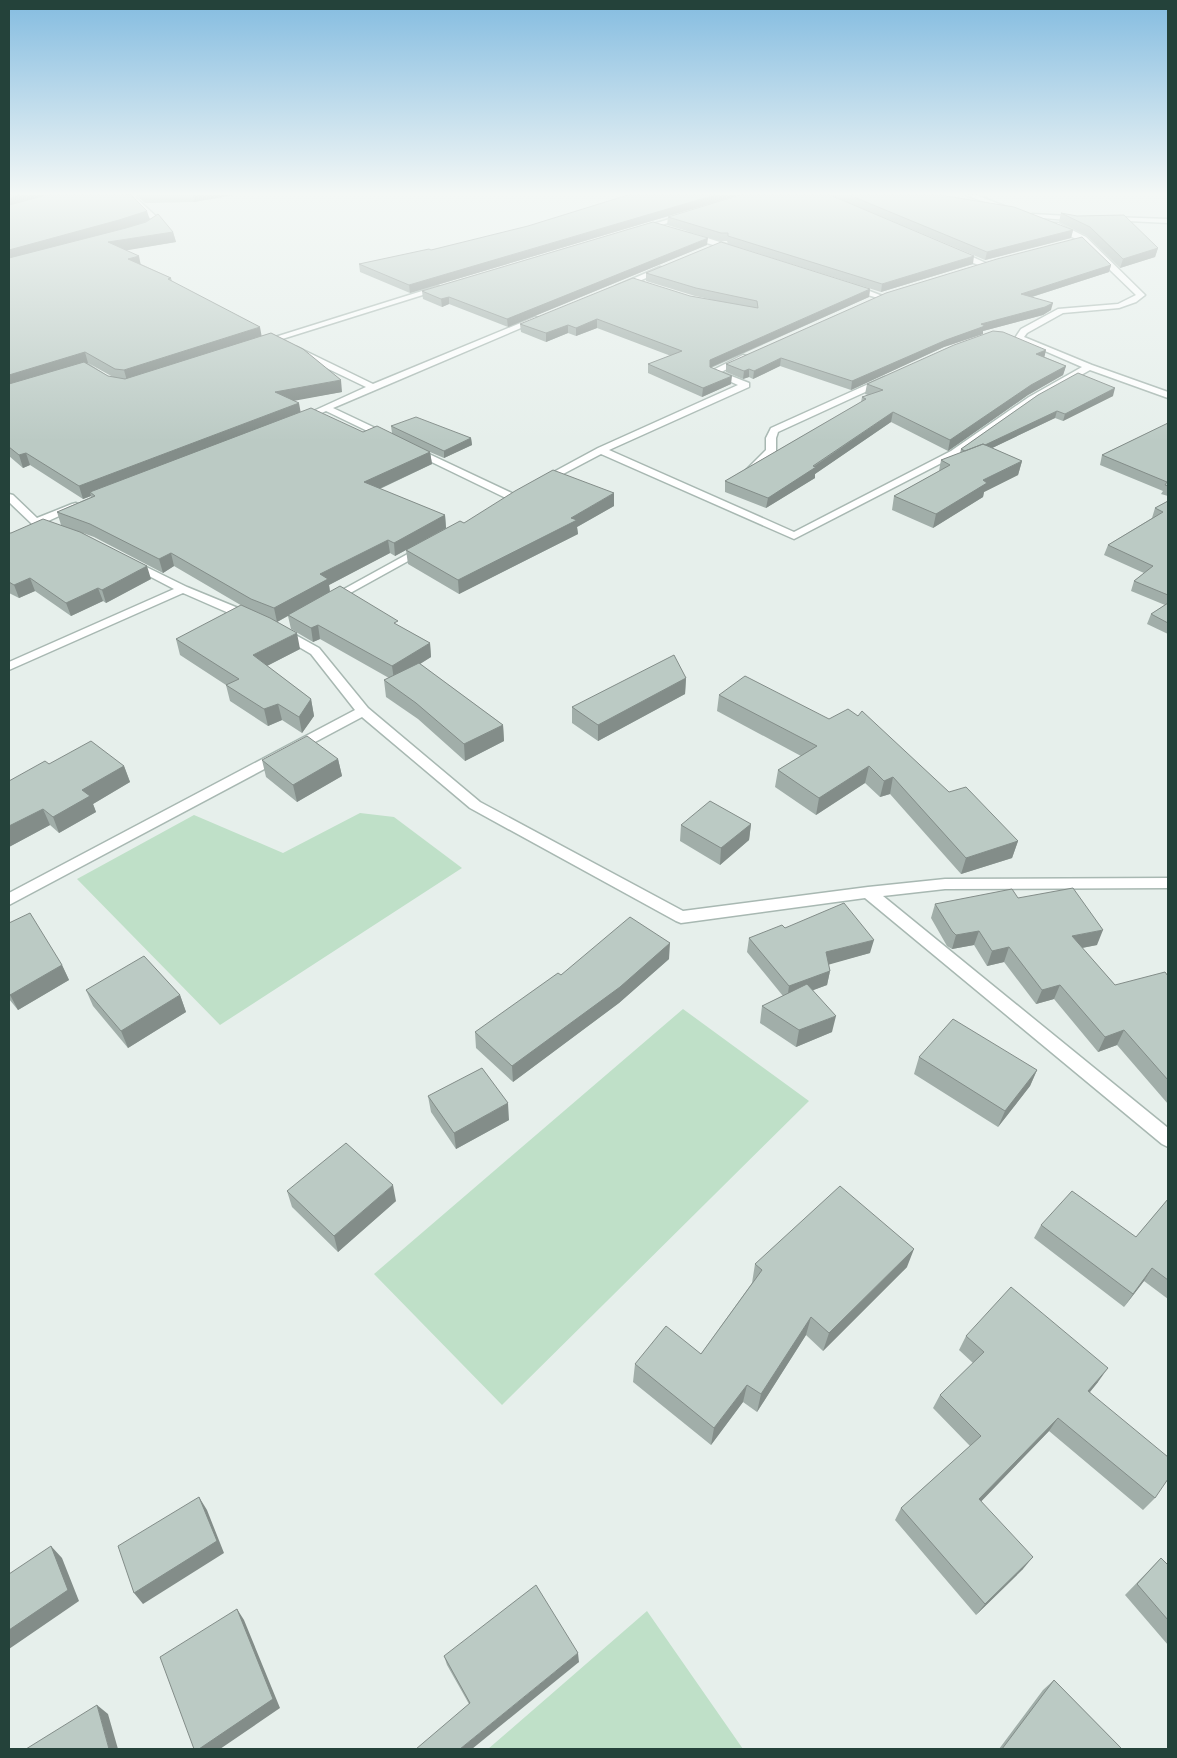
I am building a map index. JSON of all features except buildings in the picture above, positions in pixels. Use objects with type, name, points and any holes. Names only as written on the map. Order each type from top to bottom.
[{"type":"street","points":[[609,290],[643,277]]},
{"type":"street","points":[[1122,277],[1141,295],[1119,306],[1061,311],[1014,338],[1168,395]]},
{"type":"street","points":[[633,281],[642,284]]},
{"type":"street","points":[[839,282],[885,296],[863,305]]},
{"type":"street","points":[[254,345],[446,286]]},
{"type":"street","points":[[291,423],[328,409],[373,387],[546,315]]},
{"type":"street","points":[[273,339],[373,387]]},
{"type":"street","points":[[328,409],[518,495],[602,450],[746,385],[713,372],[757,352]]},
{"type":"street","points":[[602,450],[794,536],[954,453],[1032,399],[1089,367]]},
{"type":"street","points":[[750,472],[771,451],[771,438],[774,430],[896,375]]},
{"type":"street","points":[[9,497],[36,522],[71,535]]},
{"type":"street","points":[[36,522],[81,504]]},
{"type":"street","points":[[320,606],[430,544]]},
{"type":"street","points":[[123,558],[183,589],[273,625],[315,651],[363,711],[475,805],[682,918],[868,892],[945,884],[1168,883]]},
{"type":"street","points":[[9,666],[183,589]]},
{"type":"street","points":[[9,900],[363,711]]},
{"type":"street","points":[[868,892],[1168,1139]]},
{"type":"green space","points":[[360,813],[394,817],[462,868],[220,1025],[77,879],[194,815],[283,853]]},
{"type":"green space","points":[[683,1009],[809,1101],[502,1405],[374,1274]]},
{"type":"green space","points":[[647,1611],[743,1749],[488,1749]]}]
